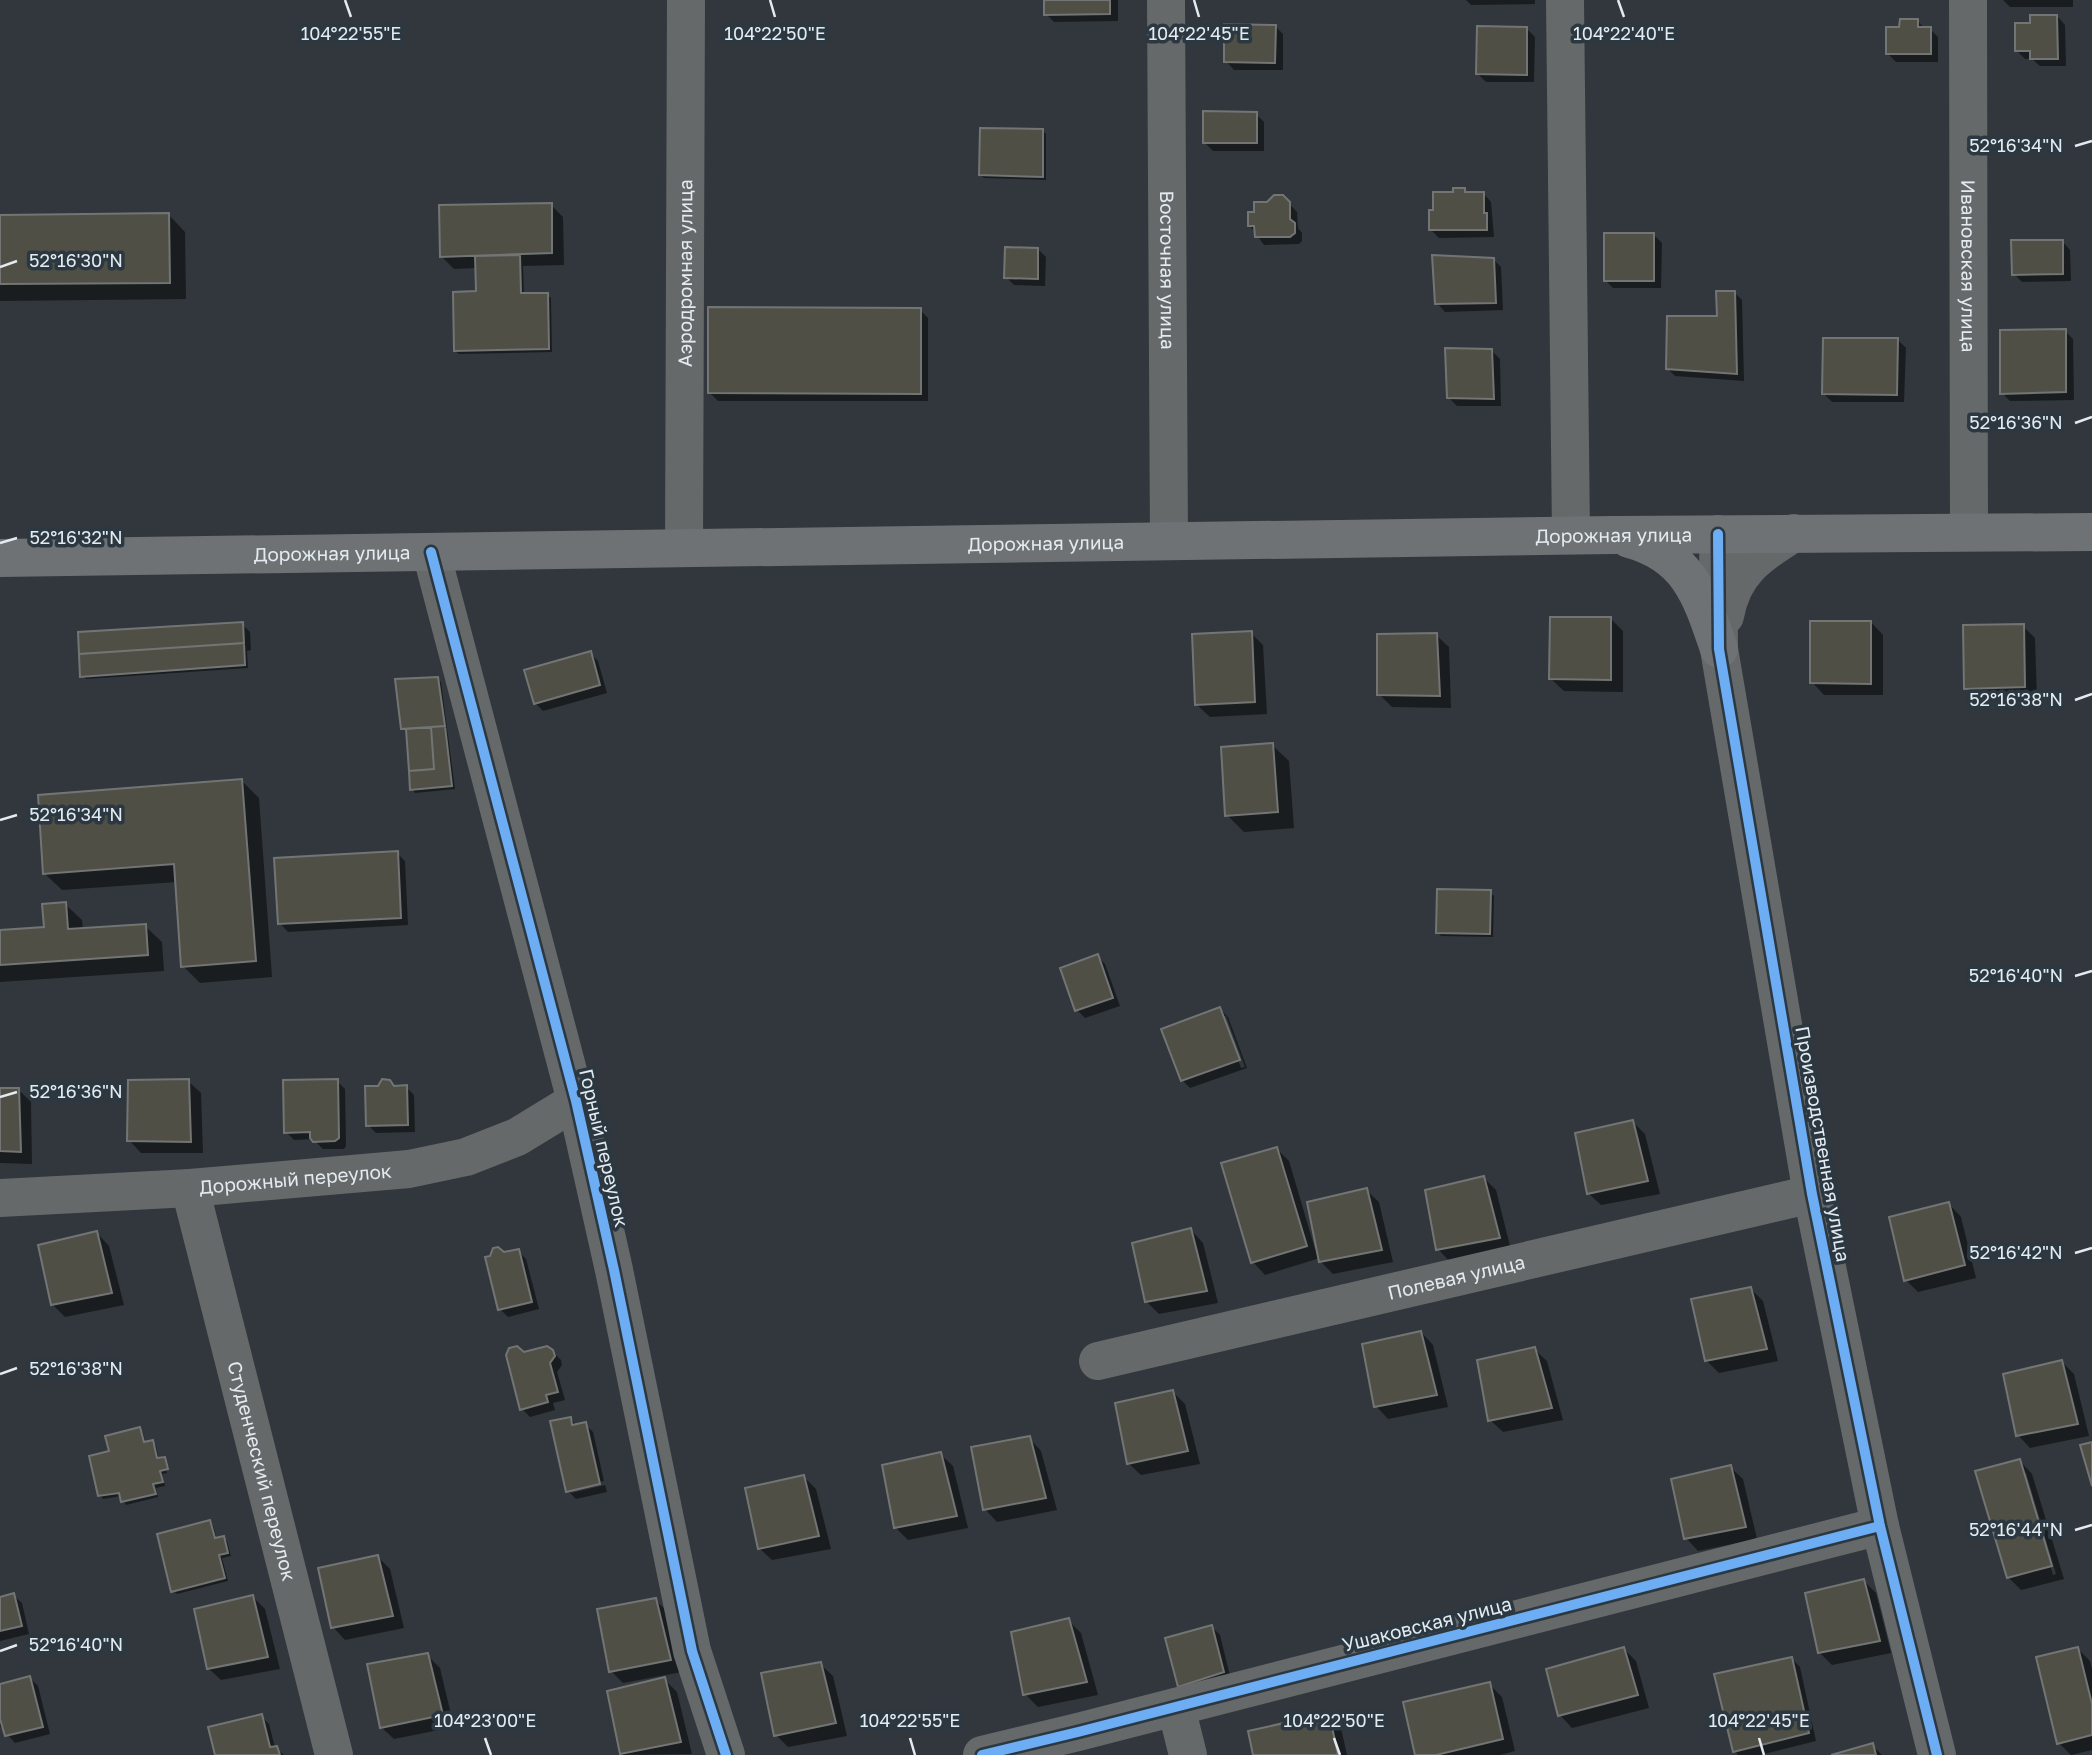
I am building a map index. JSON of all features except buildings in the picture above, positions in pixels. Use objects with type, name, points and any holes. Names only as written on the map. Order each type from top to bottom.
[{"type":"main road","name":"Дорожная улица","points":[[0,558],[1613,535],[2092,532]]},
{"type":"main road","points":[[1613,535],[1647,544],[1675,562],[1695,587],[1719,649]]},
{"type":"street","name":"Аэродромная улица","points":[[684,548],[686,0]]},
{"type":"street","name":"Восточная улица","points":[[1166,0],[1168,541]]},
{"type":"street","points":[[1565,0],[1571,536]]},
{"type":"street","name":"Ивановская улица","points":[[1968,0],[1969,532]]},
{"type":"street","points":[[1719,649],[1727,603],[1739,578],[1754,559],[1794,533]]},
{"type":"street","name":"Производственная улица","points":[[1718,534],[1719,649],[1812,1194],[1880,1526],[1937,1755]]},
{"type":"street","name":"Горный переулок","points":[[431,552],[576,1101],[614,1270],[692,1651],[726,1755]]},
{"type":"street","name":"Дорожный переулок","points":[[0,1198],[190,1188],[409,1169],[466,1157],[517,1137],[576,1101]]},
{"type":"street","name":"Студенческий переулок","points":[[190,1188],[334,1755]]},
{"type":"street","name":"Полевая улица","points":[[1098,1361],[1812,1194]]},
{"type":"street","name":"Ушаковская улица","points":[[982,1755],[1880,1526]]},
{"type":"street","points":[[1176,1707],[1188,1755]]},
{"type":"cycle path","points":[[1718,534],[1719,649],[1812,1194],[1880,1526],[1937,1755]]},
{"type":"cycle path","points":[[431,552],[576,1101],[614,1270],[692,1651],[726,1755]]},
{"type":"cycle path","points":[[982,1755],[1880,1526]]}]
